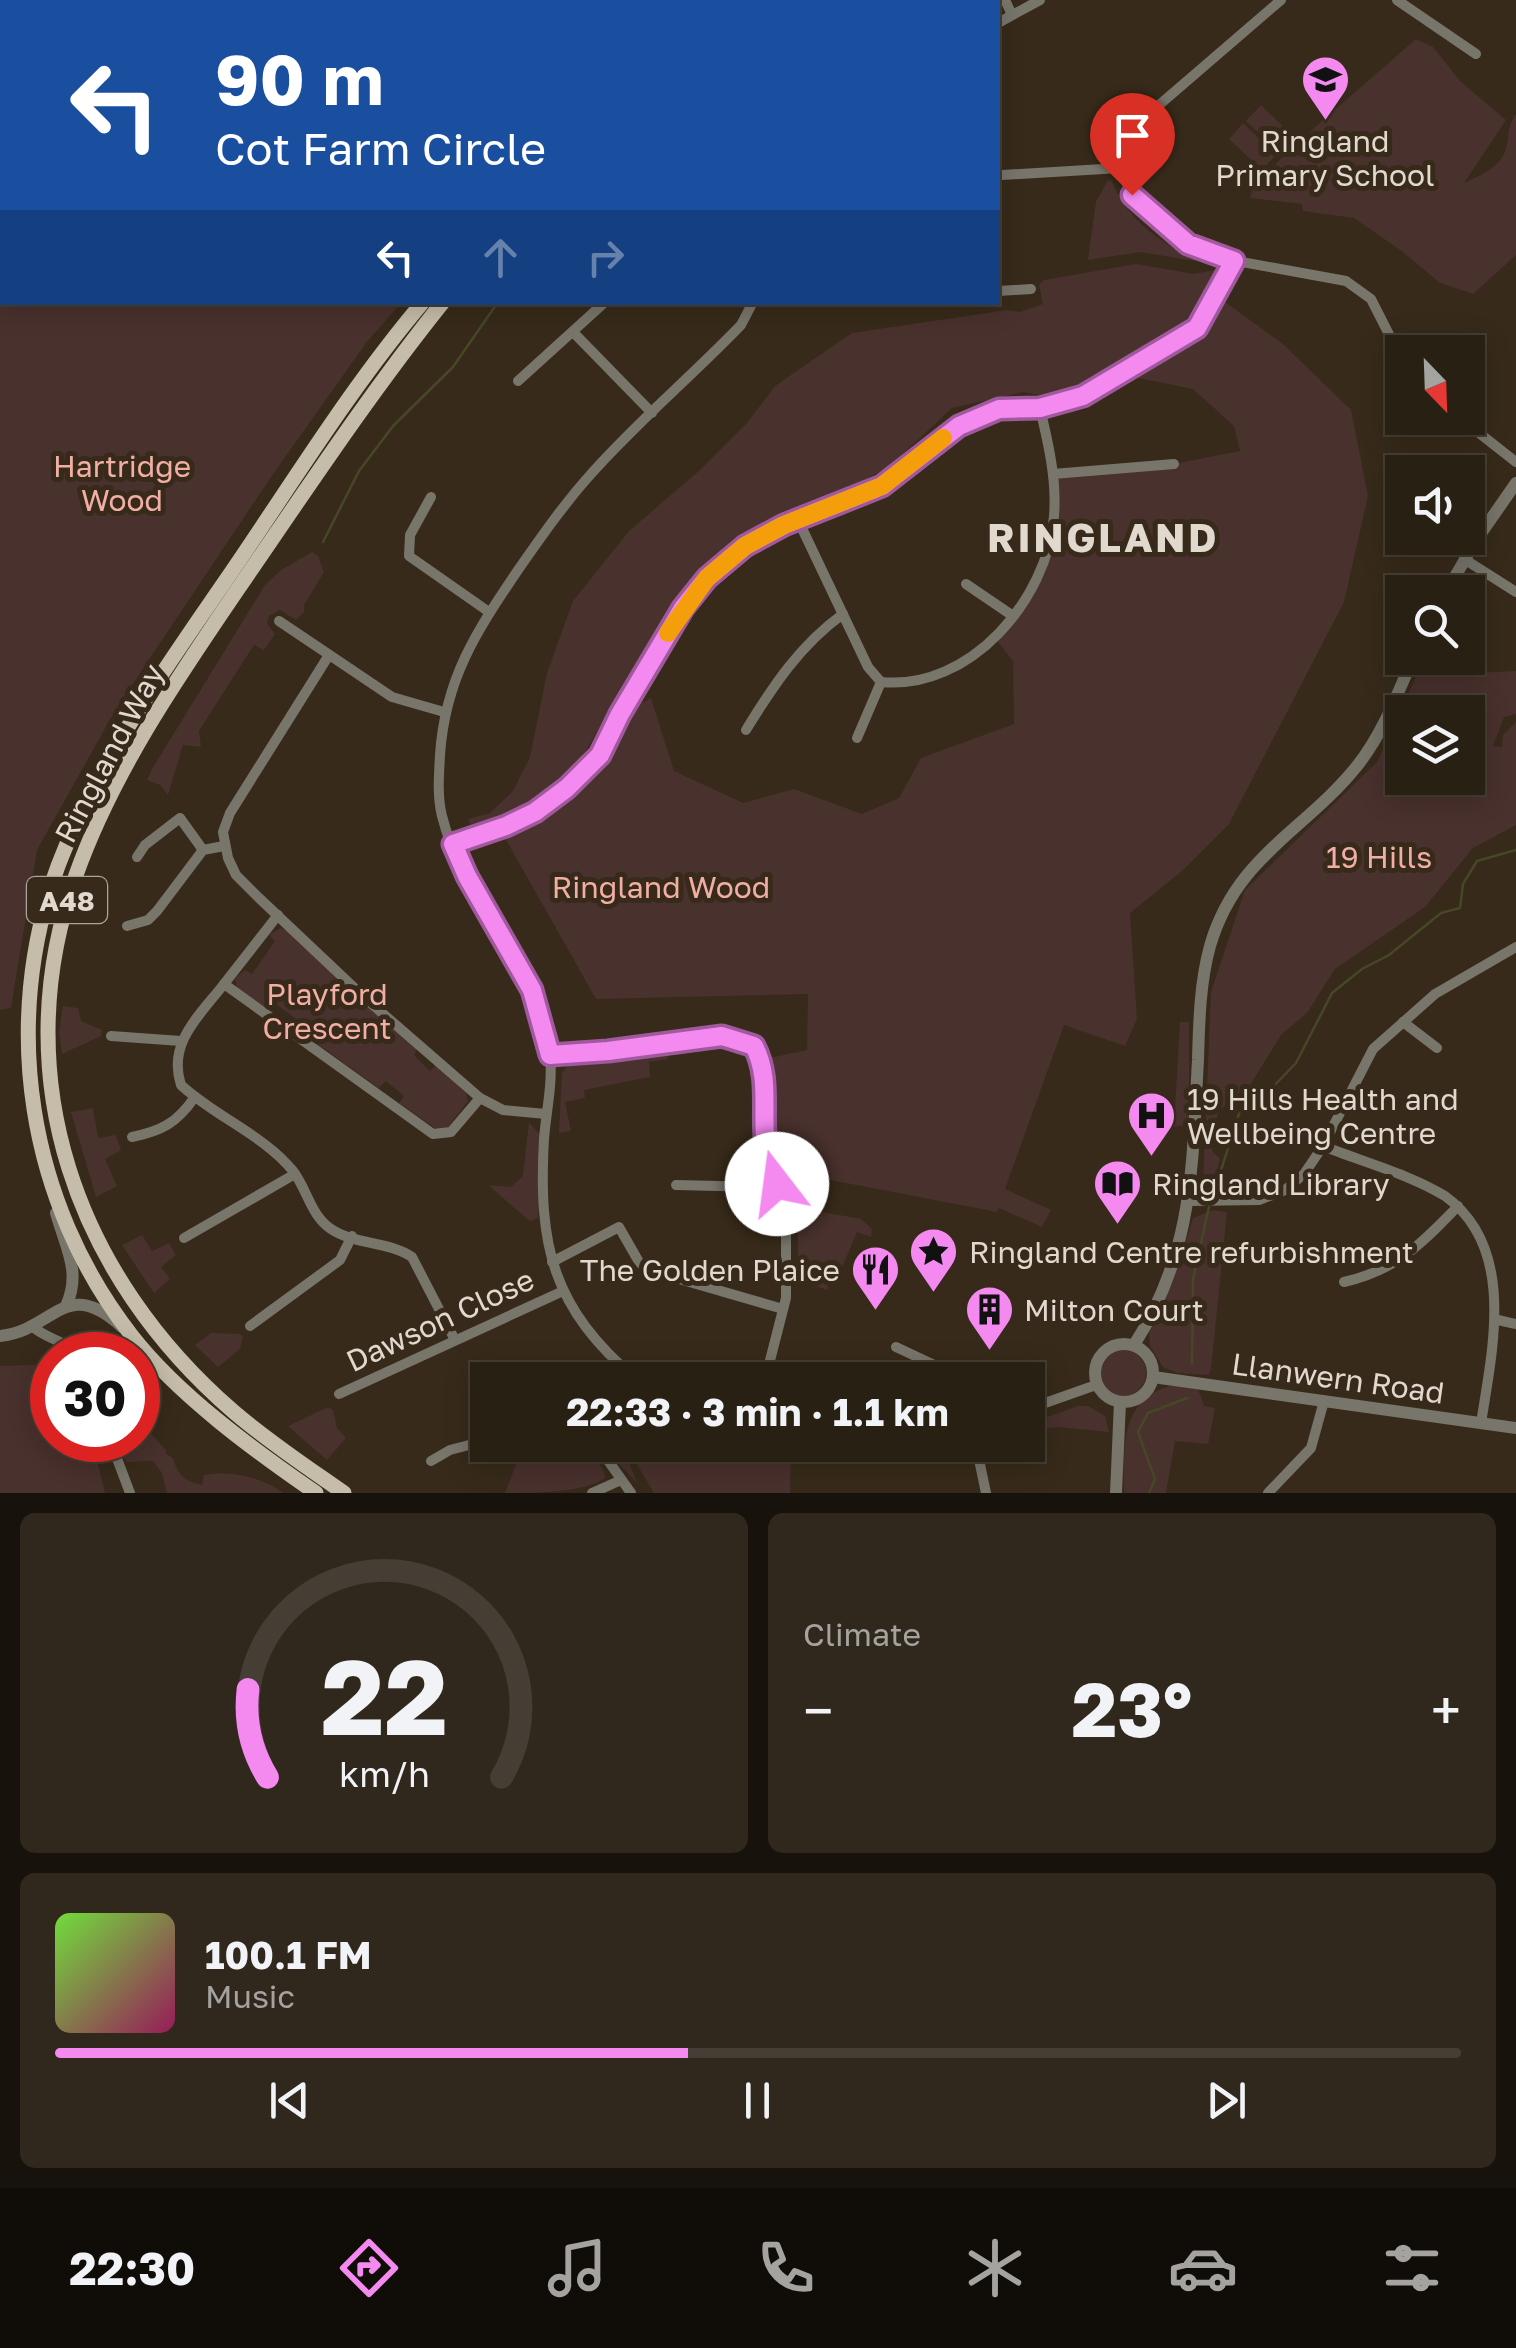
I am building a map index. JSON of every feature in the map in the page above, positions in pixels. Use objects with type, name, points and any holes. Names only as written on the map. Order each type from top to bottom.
[{"type":"main road","name":"Ringland Way","points":[[129,1332],[82,1257],[44,1165],[28,1088],[26,1022],[30,972],[42,912],[58,863],[85,805],[137,712],[350,399],[420,305]]},
{"type":"main road","name":"Ringland Way","points":[[344,1493],[232,1411],[175,1354],[123,1285],[95,1238],[61,1146],[49,1078],[46,1028],[61,919],[76,872],[156,713],[320,469],[441,305]]},
{"type":"main road","name":"Ringland Way","points":[[160,1364],[220,1422],[316,1493]]},
{"type":"street","points":[[1005,0],[1012,15]]},
{"type":"street","points":[[1000,22],[1040,0]]},
{"type":"street","points":[[1281,0],[1144,118],[1126,140],[1120,168],[1132,195],[1188,244],[1234,261],[1346,281],[1371,300],[1389,335]]},
{"type":"street","points":[[1397,0],[1476,54]]},
{"type":"street","points":[[1002,175],[1120,168]]},
{"type":"street","points":[[453,844],[535,812],[567,788],[600,755],[668,633],[707,578],[745,546],[882,486],[959,426],[999,409],[1040,408],[1083,396],[1197,328],[1234,261]]},
{"type":"street","points":[[1000,291],[1031,289]]},
{"type":"street","points":[[518,381],[602,305]]},
{"type":"street","points":[[615,1362],[561,1292],[552,1262],[542,1174],[550,1055],[532,990],[467,876],[442,815],[438,783],[444,712],[462,658],[489,612],[570,499],[741,325],[752,305]]},
{"type":"street","points":[[574,333],[652,413]]},
{"type":"street","points":[[798,520],[868,667],[881,682],[904,684],[971,659],[1003,630],[1045,563],[1054,516],[1053,474],[1040,408]]},
{"type":"street","points":[[1482,435],[1516,462]]},
{"type":"street","points":[[1053,474],[1174,464]]},
{"type":"street","points":[[1456,575],[1516,483]]},
{"type":"street","points":[[431,498],[410,536],[409,556],[489,612]]},
{"type":"street","points":[[1464,560],[1516,592]]},
{"type":"street","points":[[966,584],[1012,616]]},
{"type":"street","points":[[746,730],[778,679],[817,632],[843,614]]},
{"type":"street","points":[[279,620],[392,697],[444,712]]},
{"type":"street","points":[[329,655],[230,813],[223,832],[224,846],[236,875],[366,999],[480,1098],[503,1110],[546,1114]]},
{"type":"street","points":[[1134,1345],[1153,1316],[1179,1252],[1190,1201],[1199,1016],[1216,930],[1230,898],[1252,866],[1358,765],[1405,675]]},
{"type":"street","points":[[857,738],[881,682]]},
{"type":"street","points":[[137,857],[145,845],[180,818],[203,850]]},
{"type":"street","points":[[127,926],[148,920],[157,911],[203,850],[224,846]]},
{"type":"street","points":[[278,915],[181,1040],[176,1071],[180,1085],[280,1157],[295,1174],[319,1218],[332,1230],[400,1249],[412,1258],[455,1340]]},
{"type":"street","points":[[1190,1201],[1260,1200],[1285,1190],[1304,1174],[1324,1146],[1373,1049],[1435,994],[1516,947]]},
{"type":"street","points":[[224,984],[433,1134],[452,1132],[480,1098]]},
{"type":"street","points":[[1403,1022],[1437,1048]]},
{"type":"street","points":[[110,1036],[181,1040]]},
{"type":"street","points":[[550,1055],[722,1036],[754,1046],[765,1083],[767,1155],[778,1179],[774,1186],[676,1186]]},
{"type":"street","points":[[132,1138],[168,1127],[182,1116],[194,1098]]},
{"type":"street","points":[[1324,1146],[1426,1187],[1458,1206],[1492,1253],[1497,1270],[1498,1320],[1481,1423]]},
{"type":"street","points":[[0,1336],[32,1326],[66,1306],[73,1291],[75,1272],[44,1165]]},
{"type":"street","points":[[184,1238],[295,1174]]},
{"type":"street","points":[[1344,1282],[1392,1266],[1417,1248],[1458,1206]]},
{"type":"street","points":[[770,1362],[786,1298],[786,1210]]},
{"type":"street","points":[[552,1262],[619,1228],[648,1270],[783,1310]]},
{"type":"street","points":[[250,1326],[340,1260],[352,1236]]},
{"type":"street","name":"Dawson Close","points":[[340,1394],[561,1292]]},
{"type":"street","points":[[66,1306],[100,1309],[126,1332]]},
{"type":"street","points":[[1498,1320],[1516,1324]]},
{"type":"street","points":[[32,1326],[39,1332]]},
{"type":"street","points":[[1115,1344],[1134,1345],[1147,1354],[1153,1376],[1142,1396],[1120,1402],[1110,1400],[1096,1385],[1094,1375],[1099,1356],[1115,1344]]},
{"type":"street","points":[[896,1347],[928,1362]]},
{"type":"street","name":"Llanwern Road","points":[[1153,1376],[1516,1428]]},
{"type":"street","points":[[1045,1404],[1096,1385]]},
{"type":"street","points":[[1268,1493],[1311,1448],[1324,1401]]},
{"type":"street","points":[[1116,1493],[1120,1402]]},
{"type":"street","points":[[431,1461],[470,1445]]},
{"type":"street","points":[[118,1462],[130,1493]]},
{"type":"street","points":[[609,1462],[631,1493]]},
{"type":"street","points":[[980,1462],[986,1493]]},
{"type":"street","points":[[592,1493],[621,1480]]},
{"type":"green space","points":[[1416,39],[1433,47],[1460,81],[1506,120],[1464,183],[1501,159],[1516,114],[1516,255],[1473,294],[1440,283],[1354,218],[1303,211],[1302,204],[1250,198],[1253,186],[1298,142]]},
{"type":"green space","points":[[1261,105],[1294,137],[1279,152],[1246,121]]},
{"type":"green space","points":[[1243,123],[1276,155],[1262,170],[1229,139]]},
{"type":"green space","points":[[1108,180],[1148,230],[1201,262],[1140,252],[1088,260],[1096,202]]},
{"type":"green space","points":[[1136,264],[1194,274],[1214,270],[1218,276],[1189,318],[1150,349],[1058,393],[1043,396],[1023,392],[952,408],[889,467],[791,511],[699,568],[565,778],[538,802],[496,826],[474,833],[468,819],[490,813],[513,791],[530,757],[547,673],[573,601],[629,531],[700,470],[747,423],[775,386],[852,333],[1007,310],[1020,312],[1043,304],[1039,285],[1044,280]]},
{"type":"green space","name":"Ringland Wood","points":[[1217,296],[1283,344],[1351,410],[1368,496],[1344,602],[1229,824],[1182,871],[1130,913],[1137,1019],[1125,1046],[1064,1025],[1005,1189],[1051,1210],[1042,1227],[999,1208],[997,1212],[773,1169],[761,1060],[807,1050],[808,994],[596,999],[500,829],[540,806],[581,774],[600,753],[622,716],[651,698],[674,771],[743,803],[794,789],[862,814],[899,798],[921,758],[1014,724],[1013,661],[994,637],[1045,563],[1053,474],[1174,464],[1240,451],[1234,426],[1193,389],[1118,374],[1197,328]]},
{"type":"green space","name":"Hartridge Wood","points":[[0,305],[399,305],[366,343],[271,477],[116,709],[37,850],[11,1008],[0,1010]]},
{"type":"green space","points":[[312,552],[318,556],[324,572],[304,605],[304,612],[296,620],[280,610],[269,616],[267,623],[275,634],[264,650],[254,645],[199,731],[201,747],[183,745],[168,795],[160,785],[147,780],[152,769],[265,585],[281,570]]},
{"type":"green space","name":"19 Hills","points":[[1516,671],[1516,714],[1504,717],[1493,746],[1502,747],[1503,735],[1516,722],[1516,825],[1473,848],[1425,907],[1335,969],[1307,1013],[1281,1035],[1249,1087],[1218,1111],[1212,1151],[1220,1159],[1211,1191],[1203,1184],[1211,992],[1245,890],[1377,762],[1385,745],[1385,795],[1485,795],[1485,695],[1408,695],[1417,675]]},
{"type":"green space","name":"Playford Crescent","points":[[280,928],[289,931],[417,1049],[414,1055],[430,1071],[436,1065],[466,1093],[468,1101],[447,1128],[438,1130],[399,1103],[404,1096],[386,1081],[379,1088],[291,1025],[295,1018],[273,1002],[267,1009],[237,988],[235,978],[245,970],[252,974],[275,941],[269,935]]},
{"type":"green space","points":[[63,1006],[78,1008],[81,1021],[102,1030],[101,1036],[62,1054],[59,1032]]},
{"type":"green space","points":[[1180,1022],[1189,1022],[1189,1117],[1182,1126],[1174,1126]]},
{"type":"green space","points":[[667,1052],[668,1059],[649,1062],[650,1077],[584,1090],[585,1098],[565,1102],[571,1131],[559,1133],[562,1073],[568,1065]]},
{"type":"green space","points":[[93,1108],[98,1138],[116,1135],[121,1150],[105,1159],[117,1186],[96,1197],[71,1112]]},
{"type":"green space","points":[[529,1122],[541,1136],[538,1218],[530,1221],[488,1185],[511,1187],[523,1176]]},
{"type":"green space","points":[[1213,1210],[1227,1212],[1211,1369],[1209,1375],[1177,1373],[1163,1367],[1150,1346],[1149,1333],[1181,1258],[1193,1218]]},
{"type":"green space","points":[[803,1212],[861,1219],[872,1229],[871,1237],[857,1232],[834,1286],[829,1285],[827,1290],[798,1280],[798,1218]]},
{"type":"green space","points":[[142,1235],[152,1251],[169,1243],[176,1255],[161,1267],[170,1279],[154,1293],[122,1245]]},
{"type":"green space","points":[[211,1333],[243,1337],[240,1349],[218,1367],[195,1345]]},
{"type":"green space","points":[[1123,1350],[1140,1356],[1146,1373],[1140,1390],[1123,1396],[1106,1390],[1100,1373],[1106,1356]]},
{"type":"green space","points":[[30,1365],[30,1462],[97,1462],[105,1493],[0,1493],[0,1366]]},
{"type":"green space","points":[[1174,1385],[1198,1389],[1204,1406],[1215,1408],[1208,1444],[1175,1441],[1166,1493],[1124,1493],[1125,1442],[1134,1412],[1156,1391]]},
{"type":"green space","points":[[1088,1406],[1105,1416],[1109,1432],[1045,1428],[1045,1418]]},
{"type":"green space","points":[[328,1407],[346,1438],[327,1460],[288,1426]]},
{"type":"green space","points":[[160,1443],[186,1479],[202,1485],[204,1475],[235,1474],[284,1493],[167,1493],[162,1473],[154,1462],[160,1462]]},
{"type":"green space","points":[[517,1462],[597,1462],[606,1477],[573,1489],[505,1493]]},
{"type":"green space","points":[[629,1462],[637,1483],[619,1464]]},
{"type":"green space","points":[[791,1462],[790,1493],[654,1493],[636,1463]]},
{"type":"waterway","points":[[323,542],[359,471],[393,426],[453,367],[496,305]]},
{"type":"waterway","points":[[1213,1195],[1239,1114],[1296,1063],[1332,993],[1362,969],[1389,955],[1441,913],[1460,908],[1463,884],[1477,861],[1516,850]]},
{"type":"waterway","points":[[1192,1364],[1193,1279],[1209,1207]]},
{"type":"waterway","points":[[1149,1493],[1155,1479],[1138,1432],[1148,1413],[1187,1398]]},
{"type":"slow traffic","points":[[668,633],[707,578],[745,546],[784,525],[882,486],[943,438]]},
{"type":"place","name":"Ringland Primary School","points":[[1325,122]]},
{"type":"place","name":"19 Hills Health and Wellbeing Centre","points":[[1152,1158]]},
{"type":"place","name":"Ringland Library","points":[[1117,1226]]},
{"type":"place","name":"Ringland Centre refurbishment","points":[[934,1294]]},
{"type":"place","name":"The Golden Plaice","points":[[875,1312]]},
{"type":"place","name":"Milton Court","points":[[989,1352]]},
{"type":"district","name":"RINGLAND","points":[[1103,537]]},
{"type":"route","points":[[777,1184],[767,1155],[765,1083],[754,1046],[722,1036],[550,1055],[532,990],[521,966],[467,876],[453,844],[492,833],[535,812],[567,788],[600,755],[683,608],[707,578],[745,546],[784,525],[882,486],[959,426],[999,409],[1040,408],[1083,396],[1197,328],[1234,261],[1188,244],[1132,195]]}]
